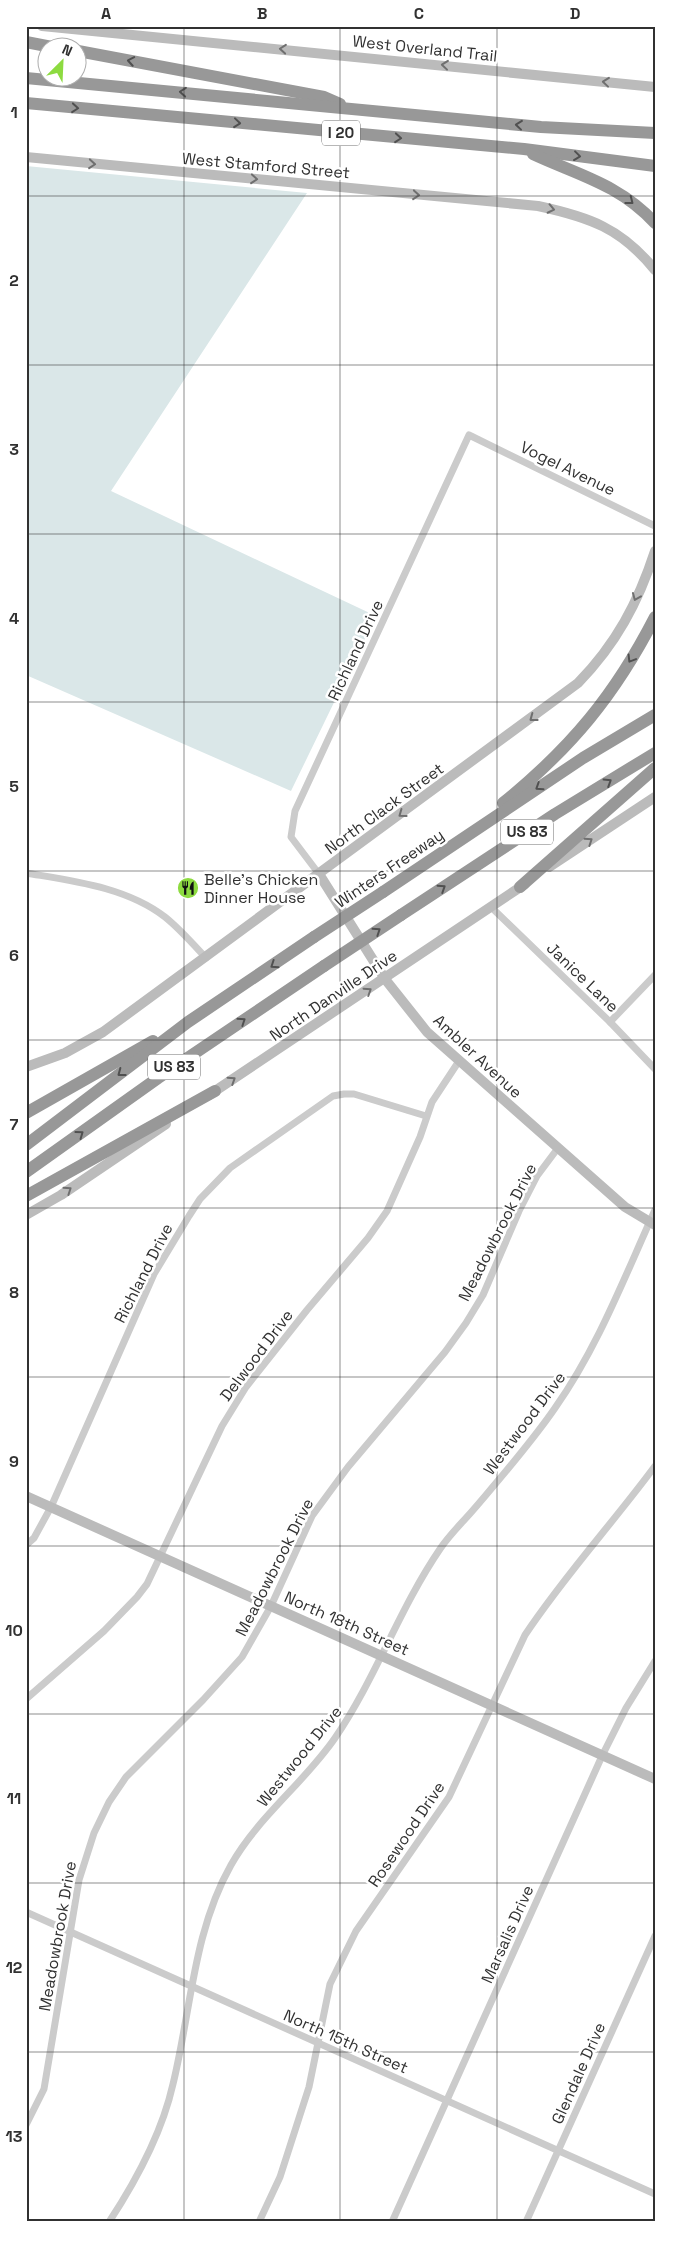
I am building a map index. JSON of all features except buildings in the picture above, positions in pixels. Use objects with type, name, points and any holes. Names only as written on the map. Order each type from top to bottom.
[{"type":"highway","points":[[88,53],[324,97],[349,108]]},
{"type":"highway","name":"I 20","points":[[26,78],[541,128],[655,133]]},
{"type":"highway","name":"I 20","points":[[26,103],[524,150],[655,166]]},
{"type":"highway","points":[[524,150],[552,163],[575,170],[616,190],[632,201],[655,223]]},
{"type":"highway","points":[[642,642],[655,609]]},
{"type":"highway","points":[[444,849],[548,764],[573,739],[610,695],[655,617]]},
{"type":"highway","name":"Winters Freeway","points":[[26,1145],[188,1022],[444,849],[583,758],[655,715]]},
{"type":"highway","name":"US 83","points":[[26,1172],[158,1078],[324,966],[555,814],[655,753]]},
{"type":"highway","points":[[520,887],[655,768]]},
{"type":"highway","points":[[26,1113],[188,1022]]},
{"type":"highway","points":[[26,1196],[215,1091]]},
{"type":"main road","name":"West Overland Trail","points":[[42,26],[655,87]]},
{"type":"main road","name":"West Stamford Street","points":[[26,157],[538,206],[576,214],[614,231],[642,254],[655,270]]},
{"type":"main road","name":"North Clack Street","points":[[26,1067],[65,1053],[103,1032],[578,683],[601,660],[615,641],[628,616],[655,551]]},
{"type":"main road","name":"North Danville Drive","points":[[26,1215],[61,1195],[655,797]]},
{"type":"main road","name":"Ambler Avenue","points":[[318,874],[385,979],[427,1032],[625,1207],[652,1224]]},
{"type":"main road","name":"North 18th Street","points":[[26,1496],[655,1779]]},
{"type":"street","name":"Vogel Avenue","points":[[469,435],[655,526]]},
{"type":"street","name":"Richland Drive","points":[[318,874],[292,837],[295,811],[469,435]]},
{"type":"street","points":[[26,873],[94,885],[130,897],[164,917],[206,958]]},
{"type":"street","name":"Janice Lane","points":[[491,907],[610,1022],[655,1069]]},
{"type":"street","points":[[610,1022],[655,975]]},
{"type":"street","name":"Delwood Drive","points":[[26,1699],[104,1631],[147,1584],[207,1454],[222,1426],[246,1387],[307,1310],[368,1238],[387,1211],[420,1137],[426,1116],[441,1086],[458,1061]]},
{"type":"street","name":"Richland Drive","points":[[26,1546],[34,1538],[51,1507],[154,1274],[184,1222],[212,1186],[245,1156],[333,1096],[354,1094],[426,1116]]},
{"type":"street","name":"Meadowbrook Drive","points":[[26,2125],[44,2088],[71,1932],[73,1909],[85,1857],[109,1802],[126,1778],[203,1700],[242,1657],[271,1606],[312,1516],[348,1466],[445,1352],[466,1323],[483,1295],[519,1211],[537,1176],[558,1148]]},
{"type":"street","name":"Westwood Drive","points":[[109,2222],[124,2199],[159,2126],[172,2088],[193,1987],[200,1939],[212,1901],[232,1863],[249,1838],[328,1748],[355,1709],[415,1589],[442,1546],[546,1421],[576,1378],[652,1224],[655,1210]]},
{"type":"street","name":"Rosewood Drive","points":[[259,2222],[280,2177],[310,2087],[330,1984],[356,1931],[449,1797],[525,1635],[539,1614],[655,1466]]},
{"type":"street","name":"Marsalis Drive","points":[[392,2222],[602,1756],[626,1708],[655,1661]]},
{"type":"street","name":"North 15th Street","points":[[26,1912],[557,2152],[655,2194]]},
{"type":"street","name":"Glendale Drive","points":[[526,2222],[655,1936]]},
{"type":"shaded area","points":[[26,166],[307,193],[111,491],[376,616],[291,791],[26,675]]},
{"type":"place","name":"Belle's Chicken Dinner House","points":[[188,888]]}]
